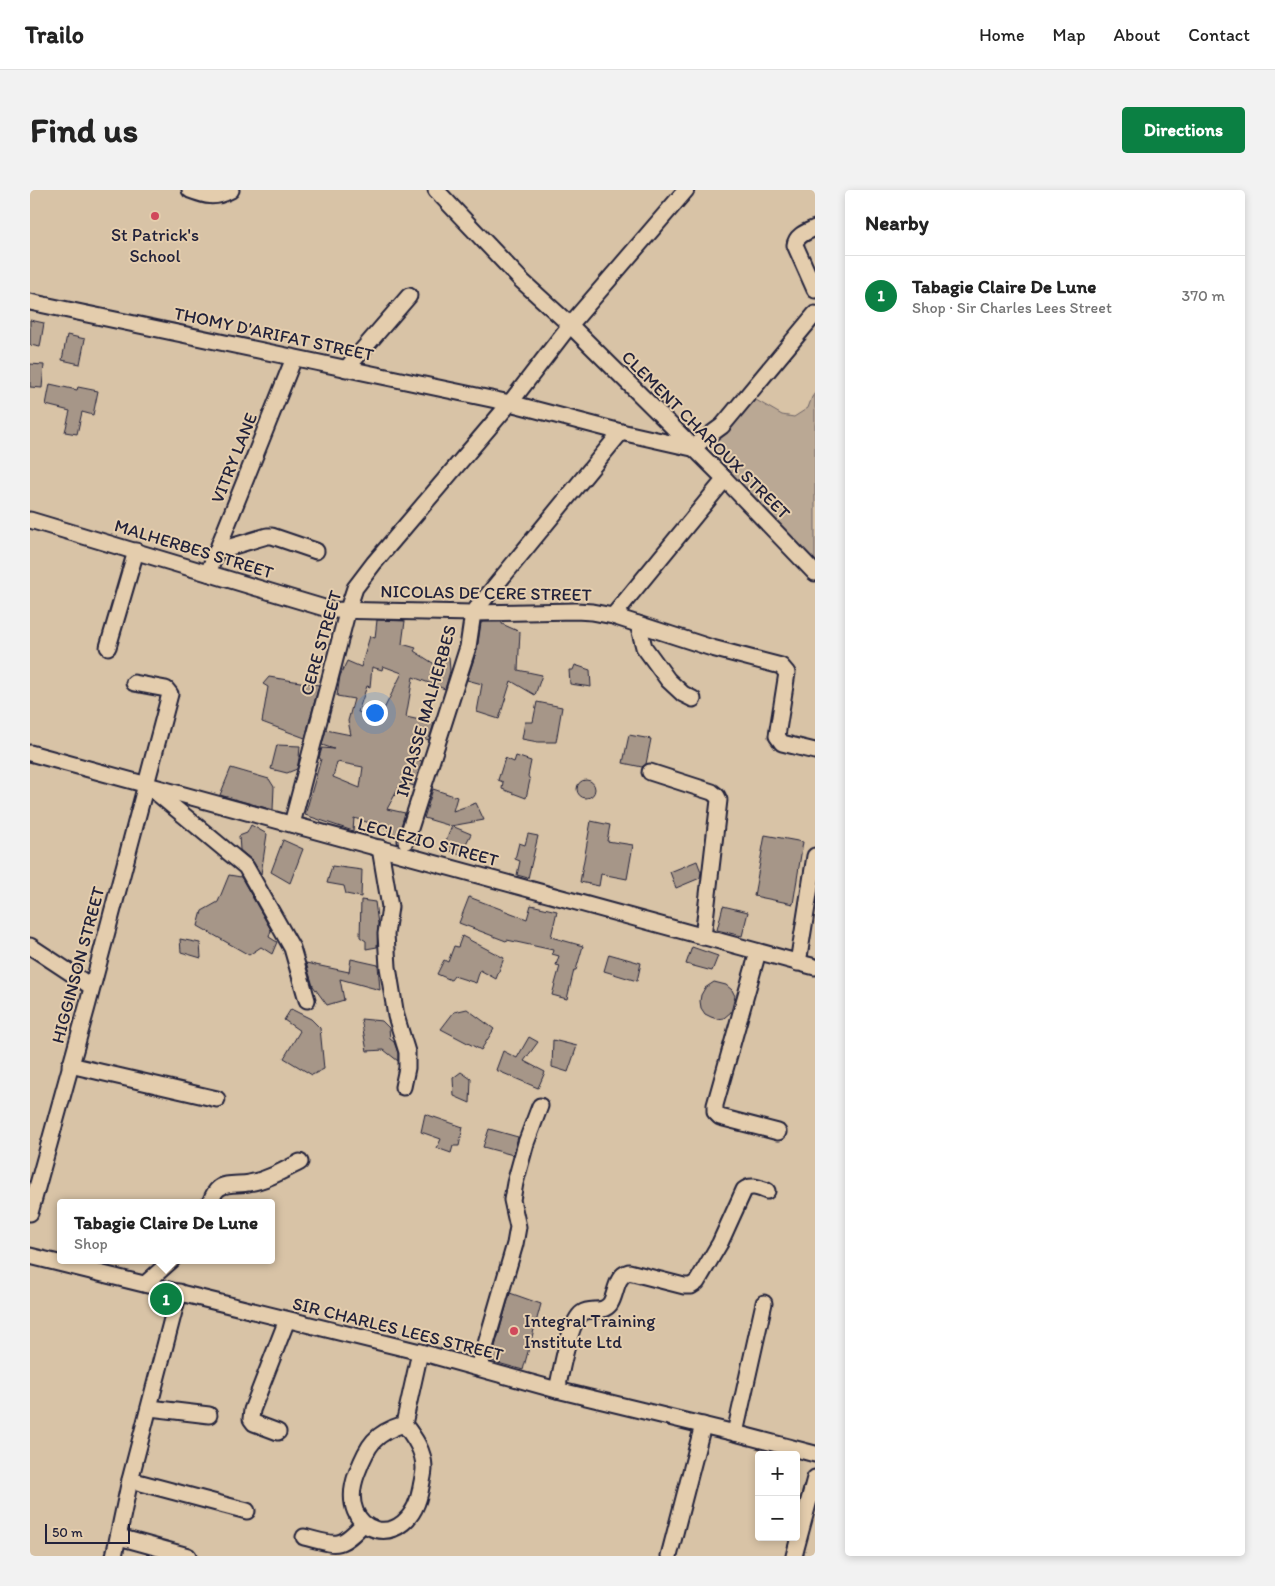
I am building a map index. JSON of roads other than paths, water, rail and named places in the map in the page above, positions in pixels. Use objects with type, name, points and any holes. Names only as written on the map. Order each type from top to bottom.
[{"type":"street","points":[[190,190],[205,196],[220,196],[230,190]]},
{"type":"street","name":"CLEMENT CHAROUX STREET","points":[[436,190],[522,281],[570,325],[725,479],[815,573]]},
{"type":"street","name":"CERE STREET","points":[[292,824],[355,588],[374,562],[510,404],[570,325],[686,190]]},
{"type":"street","points":[[815,228],[795,240],[795,245],[815,290]]},
{"type":"street","points":[[346,369],[409,296]]},
{"type":"street","name":"THOMY D'ARIFAT STREET","points":[[30,302],[510,404],[692,448]]},
{"type":"street","points":[[692,448],[722,426],[815,314]]},
{"type":"street","name":"VITRY LANE","points":[[208,573],[294,358]]},
{"type":"street","name":"IMPASSE MALHERBES","points":[[406,841],[468,647],[473,613],[620,432]]},
{"type":"street","points":[[613,616],[725,479]]},
{"type":"street","name":"MALHERBES STREET","points":[[30,520],[332,610],[348,609]]},
{"type":"street","points":[[217,551],[272,536],[316,551]]},
{"type":"street","points":[[108,647],[136,551]]},
{"type":"street","name":"NICOLAS DE CERE STREET","points":[[348,609],[473,613],[576,611],[613,616],[712,648],[781,666],[787,673],[777,736],[782,743],[815,751]]},
{"type":"street","points":[[638,624],[644,647],[663,674],[683,694],[693,699]]},
{"type":"street","name":"HIGGINSON STREET","points":[[30,1214],[170,694],[166,689],[134,683]]},
{"type":"street","name":"LECLEZIO STREET","points":[[30,753],[815,967]]},
{"type":"street","points":[[650,772],[712,792],[719,800],[703,937]]},
{"type":"street","points":[[147,784],[246,867],[292,948],[307,1000]]},
{"type":"street","points":[[380,848],[390,907],[386,934],[388,967],[396,1016],[407,1052],[407,1068],[403,1087]]},
{"type":"street","points":[[798,963],[815,856]]},
{"type":"street","points":[[30,946],[92,986]]},
{"type":"street","points":[[758,952],[715,1105],[715,1112],[720,1117],[778,1132]]},
{"type":"street","points":[[70,1065],[217,1099]]},
{"type":"street","points":[[479,1368],[515,1244],[518,1228],[512,1200],[515,1183],[526,1143],[540,1106]]},
{"type":"street","points":[[212,1199],[218,1189],[224,1185],[249,1183],[269,1178],[300,1162]]},
{"type":"street","points":[[557,1390],[572,1325],[578,1316],[586,1310],[602,1310],[608,1306],[612,1301],[620,1278],[628,1272],[684,1286],[691,1286],[696,1282],[720,1243],[744,1190],[752,1186],[767,1191]]},
{"type":"street","name":"SIR CHARLES LEES STREET","points":[[30,1256],[57,1263]]},
{"type":"street","name":"SIR CHARLES LEES STREET","points":[[63,1264],[420,1352],[557,1390],[815,1454]]},
{"type":"street","points":[[145,1284],[168,1264]]},
{"type":"street","points":[[114,1556],[130,1480],[179,1292]]},
{"type":"street","points":[[735,1433],[764,1302]]},
{"type":"street","points":[[278,1432],[258,1425],[254,1422],[251,1414],[264,1374],[287,1320]]},
{"type":"street","points":[[404,1424],[420,1352]]},
{"type":"street","points":[[150,1408],[209,1415]]},
{"type":"street","points":[[404,1424],[415,1438],[421,1452],[424,1468],[419,1498],[410,1518],[397,1528],[375,1530],[363,1524],[355,1513],[351,1501],[353,1483],[362,1458],[377,1437],[388,1429],[404,1424]]},
{"type":"street","points":[[669,1556],[703,1425]]},
{"type":"street","points":[[794,1556],[815,1478]]},
{"type":"street","points":[[130,1480],[247,1511]]},
{"type":"street","points":[[304,1537],[341,1544],[349,1539],[363,1524]]},
{"type":"street","points":[[119,1538],[188,1556]]},
{"type":"place","name":"St Patrick's School","points":[[155,216]]},
{"type":"place","name":"Tabagie Claire De Lune","points":[[166,1299]]},
{"type":"place","name":"Integral Training Institute Ltd","points":[[514,1331]]}]
